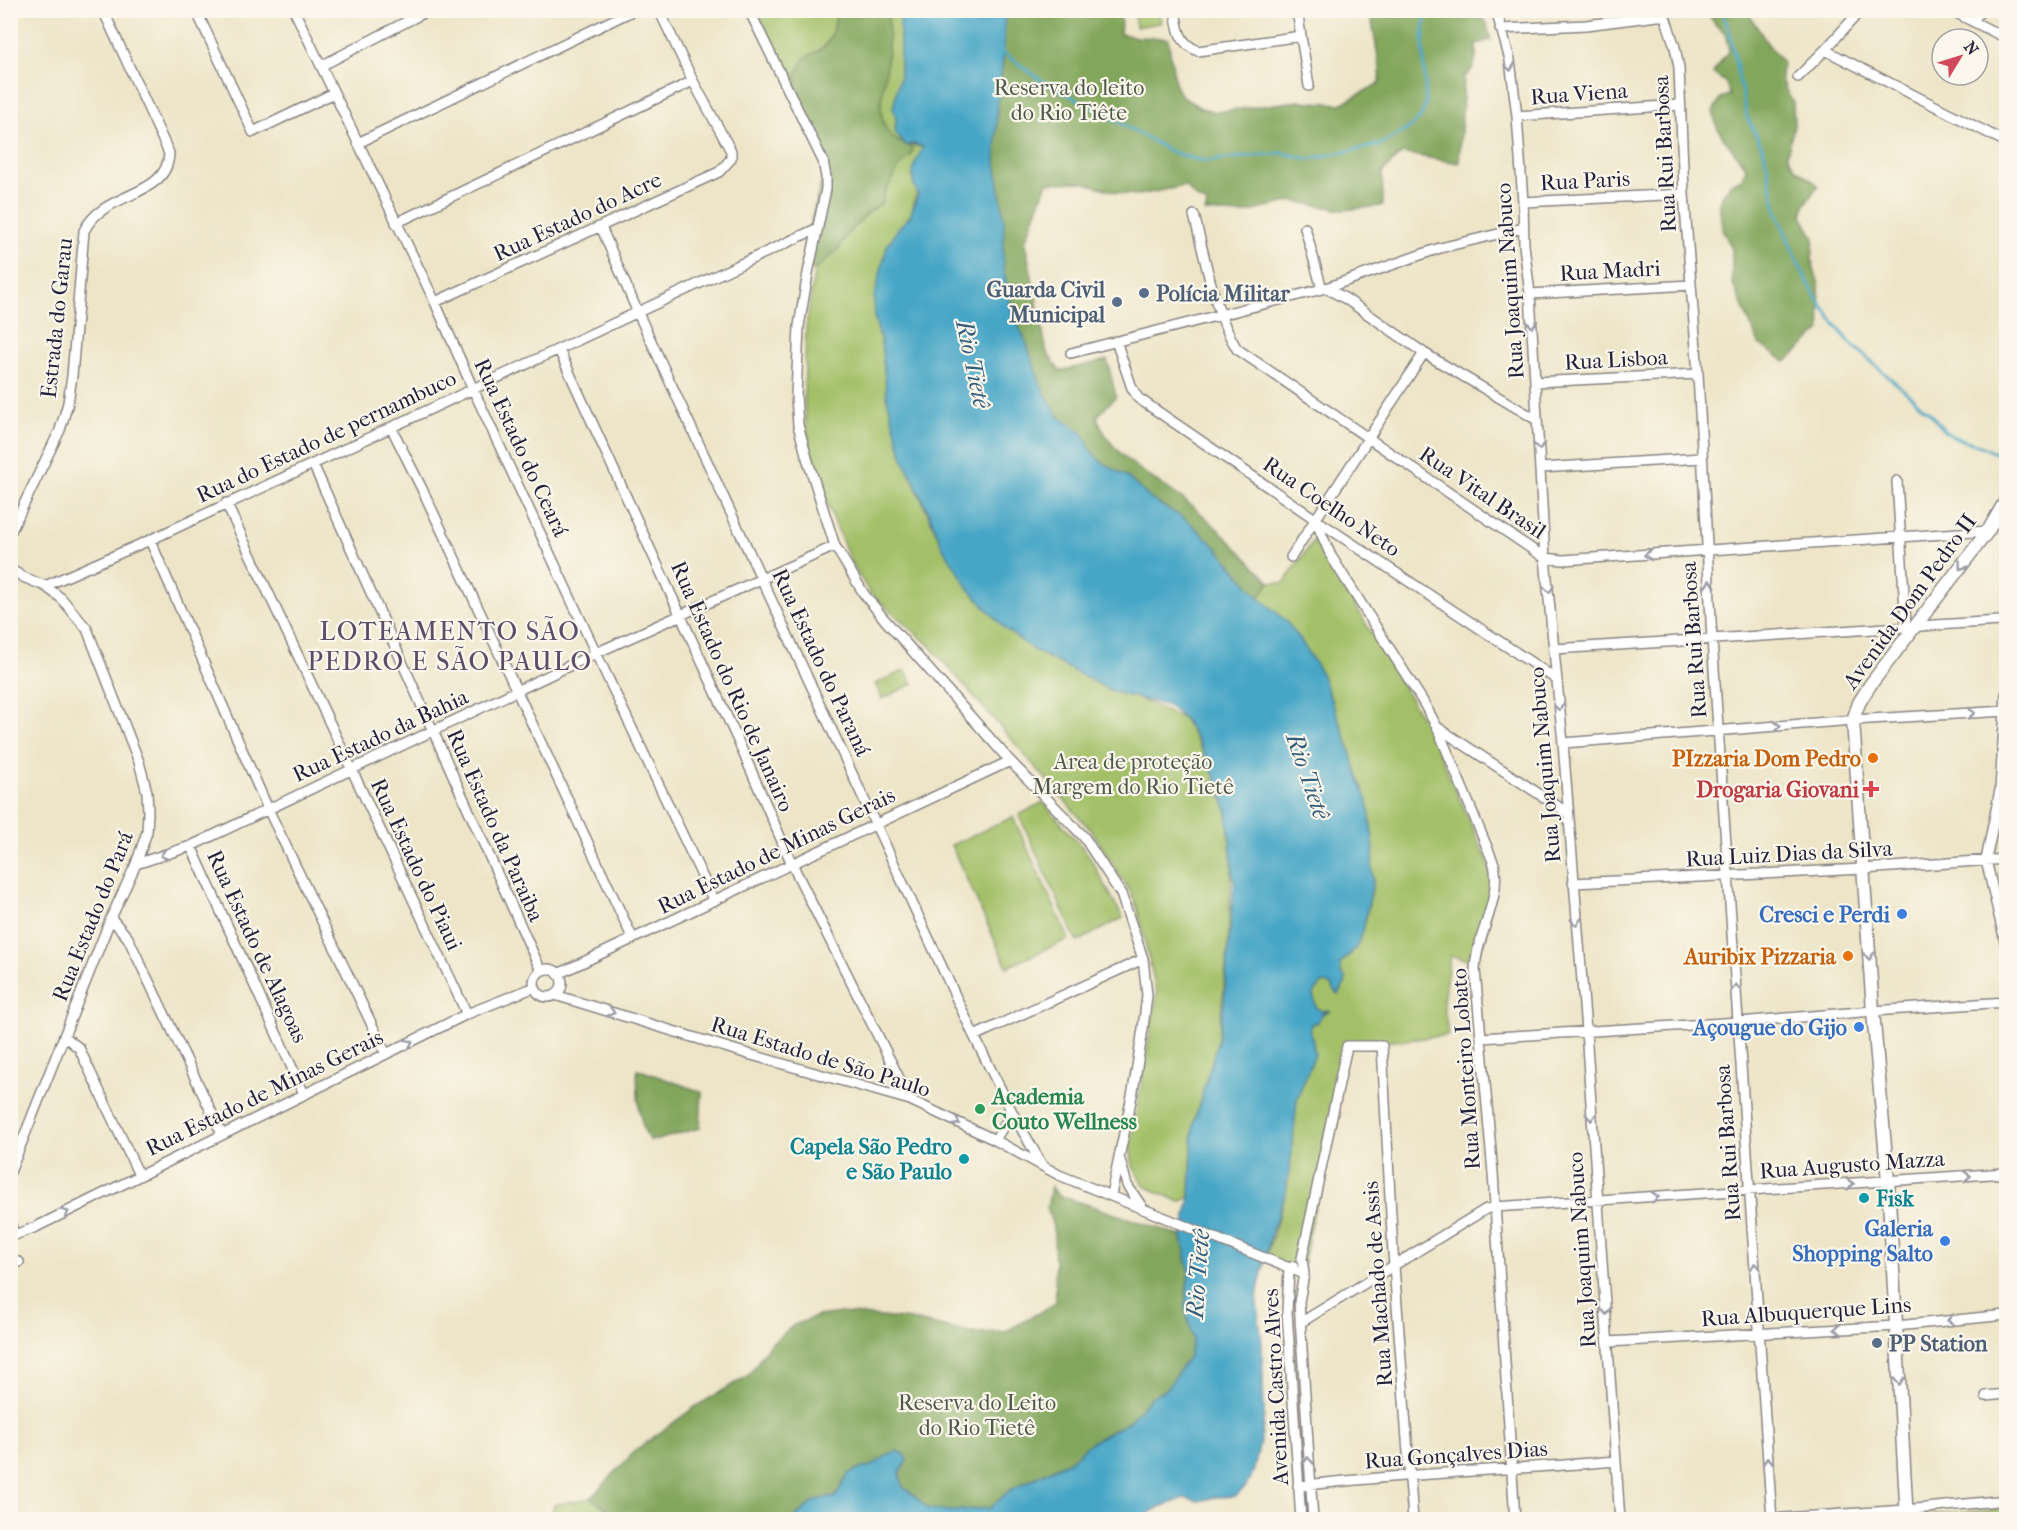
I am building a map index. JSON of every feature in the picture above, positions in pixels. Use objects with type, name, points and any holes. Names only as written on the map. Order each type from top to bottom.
[{"type":"main road","name":"Avenida Dom Pedro II","points":[[1902,1515],[1896,1326],[1888,1181],[1873,1011],[1853,720],[1859,703],[1870,685],[1911,626],[1988,531],[2007,500]]},
{"type":"street","name":"Estrada do Garau","points":[[10,533],[60,430],[68,403],[84,231],[99,210],[162,177],[169,164],[169,153],[103,10]]},
{"type":"street","points":[[196,10],[253,132],[334,93]]},
{"type":"street","name":"Rua Estado do Ceará","points":[[294,10],[435,302],[473,389],[714,901]]},
{"type":"street","points":[[321,66],[429,10]]},
{"type":"street","points":[[358,143],[634,10]]},
{"type":"street","points":[[396,223],[693,81],[660,10]]},
{"type":"street","points":[[749,10],[823,161],[826,177],[826,189],[799,326],[796,396],[798,425],[835,546],[871,603],[1010,761],[1084,837],[1121,894],[1143,959],[1147,995],[1143,1029],[1130,1107],[1119,1152],[1115,1196]]},
{"type":"street","points":[[1175,10],[1178,28],[1186,46],[1198,51],[1301,36]]},
{"type":"street","points":[[1297,10],[1309,86]]},
{"type":"street","name":"Rua Joaquim Nabuco","points":[[1496,10],[1510,60],[1517,116],[1545,558],[1563,743],[1586,1031],[1620,1520]]},
{"type":"street","points":[[1798,77],[1825,51],[1861,10]]},
{"type":"street","points":[[1950,10],[2007,38]]},
{"type":"street","points":[[1972,21],[1982,10]]},
{"type":"street","points":[[1500,29],[1586,25],[1664,13]]},
{"type":"street","name":"Rua Rui Barbosa","points":[[1664,13],[1679,68],[1684,194],[1698,374],[1712,639],[1772,1519]]},
{"type":"street","points":[[1825,51],[2007,142]]},
{"type":"street","name":"Rua Estado do Acre","points":[[435,302],[719,172],[731,159],[730,151],[693,81]]},
{"type":"street","name":"Rua Viena","points":[[1517,116],[1680,105]]},
{"type":"street","name":"Rua Paris","points":[[1523,202],[1684,194]]},
{"type":"street","name":"Rua Vital Brasil","points":[[1194,215],[1221,315],[1228,336],[1237,349],[1545,558],[1563,560],[1707,552],[1988,531]]},
{"type":"street","name":"Rua Estado do Paraná","points":[[601,227],[638,313],[974,1036],[1012,1112],[1042,1165]]},
{"type":"street","name":"Rua do Estado de pernambuco","points":[[45,586],[150,540],[818,228]]},
{"type":"street","points":[[1305,228],[1324,288],[1346,299],[1424,353],[1537,420]]},
{"type":"street","points":[[1071,354],[1324,288],[1440,248],[1523,228]]},
{"type":"street","name":"Rua Madri","points":[[1530,294],[1691,285]]},
{"type":"street","name":"Rua Coelho Neto","points":[[1116,341],[1131,388],[1138,398],[1556,679]]},
{"type":"street","name":"Rua Estado do Rio de Janairo","points":[[559,350],[740,743],[792,864],[910,1100]]},
{"type":"street","points":[[1291,557],[1424,353]]},
{"type":"street","name":"Rua Lisboa","points":[[1535,382],[1698,374]]},
{"type":"street","points":[[392,427],[633,939]]},
{"type":"street","points":[[1541,468],[1702,458]]},
{"type":"street","name":"Rua Estado da Paraiba","points":[[313,464],[540,971]]},
{"type":"street","points":[[1897,481],[1900,536],[1911,626]]},
{"type":"street","name":"Rua Estado do Piaui","points":[[226,503],[467,1014]]},
{"type":"street","name":"Rua Monteiro Lobato","points":[[1315,519],[1331,556],[1437,727],[1494,864],[1496,874],[1484,932],[1475,960],[1515,1520]]},
{"type":"street","points":[[150,540],[268,809],[386,1054]]},
{"type":"street","name":"Rua Estado da Bahia","points":[[136,864],[191,846],[596,653],[835,546]]},
{"type":"street","name":"Rua Estado do Pará","points":[[10,569],[23,578],[45,586],[61,598],[87,629],[139,762],[147,792],[148,822],[136,864],[111,918],[10,1172]]},
{"type":"street","points":[[1554,649],[2000,621],[2007,624]]},
{"type":"street","points":[[2007,694],[2000,790],[1986,860],[2007,946]]},
{"type":"street","points":[[1563,743],[1853,720],[2006,711]]},
{"type":"street","points":[[1437,727],[1568,813]]},
{"type":"street","name":"Rua Estado de Minas Gerais","points":[[558,974],[1010,761]]},
{"type":"street","name":"Rua Estado de Alagoas","points":[[191,846],[304,1094]]},
{"type":"street","name":"Rua Luiz Dias da Silva","points":[[1573,884],[2007,859]]},
{"type":"street","points":[[111,918],[128,938],[222,1134]]},
{"type":"street","points":[[974,1036],[1143,959]]},
{"type":"street","points":[[550,969],[558,974],[562,983],[558,992],[548,997],[541,995],[535,987],[535,978],[540,971],[550,969]]},
{"type":"street","name":"Rua Estado de Minas Gerais","points":[[11,1237],[36,1227],[467,1014],[535,987]]},
{"type":"street","name":"Rua Estado de São Paulo","points":[[555,995],[748,1054],[910,1100],[995,1140],[1059,1174],[1304,1274]]},
{"type":"street","points":[[1481,1038],[2007,1002]]},
{"type":"street","points":[[65,1037],[79,1048],[139,1175]]},
{"type":"street","name":"Avenida Castro Alves","points":[[1313,1520],[1299,1302],[1304,1274],[1302,1257],[1347,1046],[1382,1046]]},
{"type":"street","name":"Rua Machado de Assis","points":[[1382,1046],[1413,1520]]},
{"type":"street","points":[[995,1140],[1012,1112]]},
{"type":"street","points":[[1119,1152],[1127,1184],[1144,1209]]},
{"type":"street","name":"Rua Augusto Mazza","points":[[1300,1323],[1486,1209],[2007,1173]]},
{"type":"street","points":[[1115,1196],[1127,1184]]},
{"type":"street","name":"Rua Estado de Minas Gerais","points":[[10,1222],[13,1231],[11,1237]]},
{"type":"street","name":"Avenida Castro Alves","points":[[1301,1520],[1287,1312],[1289,1269],[1302,1257]]},
{"type":"street","name":"Rua Albuquerque Lins","points":[[1608,1342],[1896,1326],[2007,1315]]},
{"type":"street","points":[[1986,1396],[2007,1394]]},
{"type":"street","name":"Rua Gonçalves Dias","points":[[1298,1486],[1410,1475],[1616,1461]]},
{"type":"street","points":[[1750,1520],[1902,1515],[2007,1500]]},
{"type":"green space","name":"Area de proteção Margem do Rio Tietê","points":[[758,11],[900,11],[900,76],[905,145],[923,147],[917,190],[881,341],[887,398],[903,458],[940,541],[1014,635],[1051,659],[1114,692],[1140,699],[1184,719],[1212,769],[1227,812],[1232,864],[1228,950],[1218,1041],[1193,1125],[1190,1197],[1180,1202],[1144,1186],[1133,1166],[1130,1147],[1157,994],[1137,907],[1131,893],[1094,834],[928,644],[869,592],[850,560],[823,493],[806,426],[804,397],[806,327],[830,167]]},
{"type":"green space","points":[[836,11],[888,11],[888,49],[881,99],[882,117],[892,138],[913,149],[911,156],[900,166],[881,204],[868,213],[847,234],[839,249],[816,269],[801,268],[823,176],[821,149],[799,96],[796,76],[804,58],[827,43],[835,24]]},
{"type":"green space","name":"Reserva do leito do Rio Tiête","points":[[991,11],[1122,11],[1120,34],[1168,38],[1176,88],[1184,98],[1201,108],[1217,112],[1298,101],[1341,104],[1380,83],[1380,68],[1370,11],[1466,11],[1486,21],[1491,40],[1476,44],[1476,58],[1473,67],[1464,77],[1459,163],[1402,153],[1382,173],[1383,204],[1381,206],[1343,210],[1292,201],[1242,214],[1205,212],[1207,203],[1196,198],[1185,186],[1139,195],[1123,194],[1082,182],[1047,183],[1025,242],[1047,353],[1060,371],[1107,360],[1116,396],[1097,417],[1104,433],[1114,447],[1140,470],[1207,518],[1270,582],[1259,597],[1216,547],[1187,520],[1152,500],[1127,477],[1112,469],[1067,455],[972,258]]},
{"type":"green space","points":[[1133,11],[1159,11],[1161,23],[1136,27]]},
{"type":"green space","points":[[1707,11],[1747,11],[1769,46],[1782,61],[1781,80],[1793,103],[1794,126],[1787,155],[1795,168],[1818,185],[1804,206],[1802,216],[1814,238],[1812,261],[1819,285],[1821,330],[1786,362],[1759,344],[1732,282],[1732,249],[1722,229],[1719,201],[1730,184],[1742,179],[1746,167],[1716,125],[1713,111],[1721,98],[1730,95],[1726,83],[1713,73],[1729,50],[1725,34],[1714,23]]},
{"type":"green space","points":[[1315,538],[1430,732],[1489,865],[1493,885],[1470,960],[1450,956],[1443,1000],[1448,1035],[1346,1044],[1302,1273],[1266,1258],[1286,1192],[1297,1099],[1315,1054],[1310,1028],[1312,1023],[1317,1023],[1323,1013],[1330,1012],[1321,1011],[1316,1007],[1313,994],[1323,983],[1331,985],[1341,974],[1340,964],[1356,948],[1366,919],[1373,882],[1374,849],[1368,801],[1320,671],[1259,597],[1270,582],[1284,583]]},
{"type":"green space","points":[[905,670],[913,684],[882,699],[875,684]]},
{"type":"green space","points":[[1043,802],[1088,854],[1123,918],[1077,942],[1019,815]]},
{"type":"green space","points":[[1013,817],[1069,939],[1007,967],[951,845]]},
{"type":"green space","points":[[637,1069],[702,1092],[700,1128],[657,1140],[649,1140],[640,1115]]},
{"type":"green space","name":"Reserva do Leito do Rio Tietê","points":[[1051,1186],[1058,1195],[1182,1236],[1189,1271],[1185,1307],[1193,1338],[1189,1356],[1167,1390],[1152,1396],[1129,1422],[1093,1441],[1071,1460],[1009,1491],[990,1508],[928,1510],[903,1487],[899,1473],[904,1464],[889,1454],[872,1466],[848,1474],[835,1498],[830,1496],[810,1505],[792,1519],[623,1519],[591,1498],[635,1451],[695,1407],[749,1375],[769,1345],[794,1325],[818,1316],[841,1313],[912,1320],[971,1333],[1005,1332],[1056,1303],[1054,1234],[1047,1208]]},
{"type":"green space","points":[[591,1498],[623,1519],[551,1520],[554,1505]]},
{"type":"green space","points":[[2006,1509],[2006,1519],[1916,1519],[1916,1516]]},
{"type":"water","name":"Rio Tietê","points":[[900,11],[1005,11],[1004,53],[997,106],[996,162],[1004,220],[1003,266],[1013,314],[1026,342],[1041,386],[1058,416],[1080,431],[1086,438],[1090,450],[1100,461],[1127,477],[1152,500],[1187,520],[1216,547],[1259,597],[1286,621],[1320,671],[1368,801],[1374,849],[1373,882],[1363,931],[1356,948],[1340,964],[1341,974],[1346,978],[1338,995],[1331,985],[1323,983],[1313,994],[1316,1007],[1321,1011],[1331,1011],[1323,1013],[1317,1023],[1312,1023],[1310,1028],[1315,1054],[1297,1099],[1286,1192],[1271,1234],[1258,1290],[1264,1414],[1253,1473],[1246,1486],[1236,1496],[1198,1501],[1184,1498],[1152,1511],[1142,1519],[792,1520],[817,1500],[835,1498],[848,1474],[872,1466],[897,1451],[904,1454],[907,1461],[899,1473],[903,1487],[928,1509],[952,1511],[990,1508],[1009,1491],[1071,1460],[1093,1441],[1129,1422],[1152,1396],[1167,1389],[1189,1356],[1193,1338],[1185,1307],[1189,1271],[1182,1236],[1190,1197],[1193,1125],[1218,1041],[1224,1002],[1234,883],[1227,812],[1219,786],[1198,741],[1184,719],[1169,706],[1114,692],[1032,649],[1004,628],[970,590],[943,548],[903,458],[887,398],[881,341],[875,320],[874,298],[887,246],[899,227],[910,216],[918,195],[913,183],[913,172],[923,147],[914,144],[905,145],[895,132],[896,119],[893,108],[900,76]]},
{"type":"waterway","points":[[1001,51],[1045,83],[1168,150],[1186,157],[1205,161],[1282,153],[1309,159],[1379,145],[1408,129],[1421,117],[1426,102],[1423,42],[1425,15],[1423,10]]},
{"type":"waterway","points":[[1720,10],[1728,26],[1747,117],[1764,151],[1776,210],[1798,263],[1817,299],[1847,340],[1932,415],[1945,432],[2006,458]]},
{"type":"place","name":"Polícia Militar","points":[[1144,293]]},
{"type":"place","name":"Guarda Civil Municipal","points":[[1117,302]]},
{"type":"place","name":"PIzzaria Dom Pedro","points":[[1873,758]]},
{"type":"place","name":"Drogaria Giovani","points":[[1871,789]]},
{"type":"place","name":"Cresci e Perdi","points":[[1902,914]]},
{"type":"place","name":"Auribix Pizzaria","points":[[1848,956]]},
{"type":"place","name":"Açougue do Gijo","points":[[1859,1027]]},
{"type":"place","name":"Academia Couto Wellness","points":[[980,1109]]},
{"type":"place","name":"Capela São Pedro e São Paulo","points":[[964,1159]]},
{"type":"place","name":"Fisk","points":[[1864,1198]]},
{"type":"place","name":"Galeria Shopping Salto","points":[[1945,1241]]},
{"type":"place","name":"PP Station","points":[[1877,1343]]},
{"type":"district","name":"LOTEAMENTO SÃO PEDRO E SÃO PAULO","points":[[450,646]]}]
